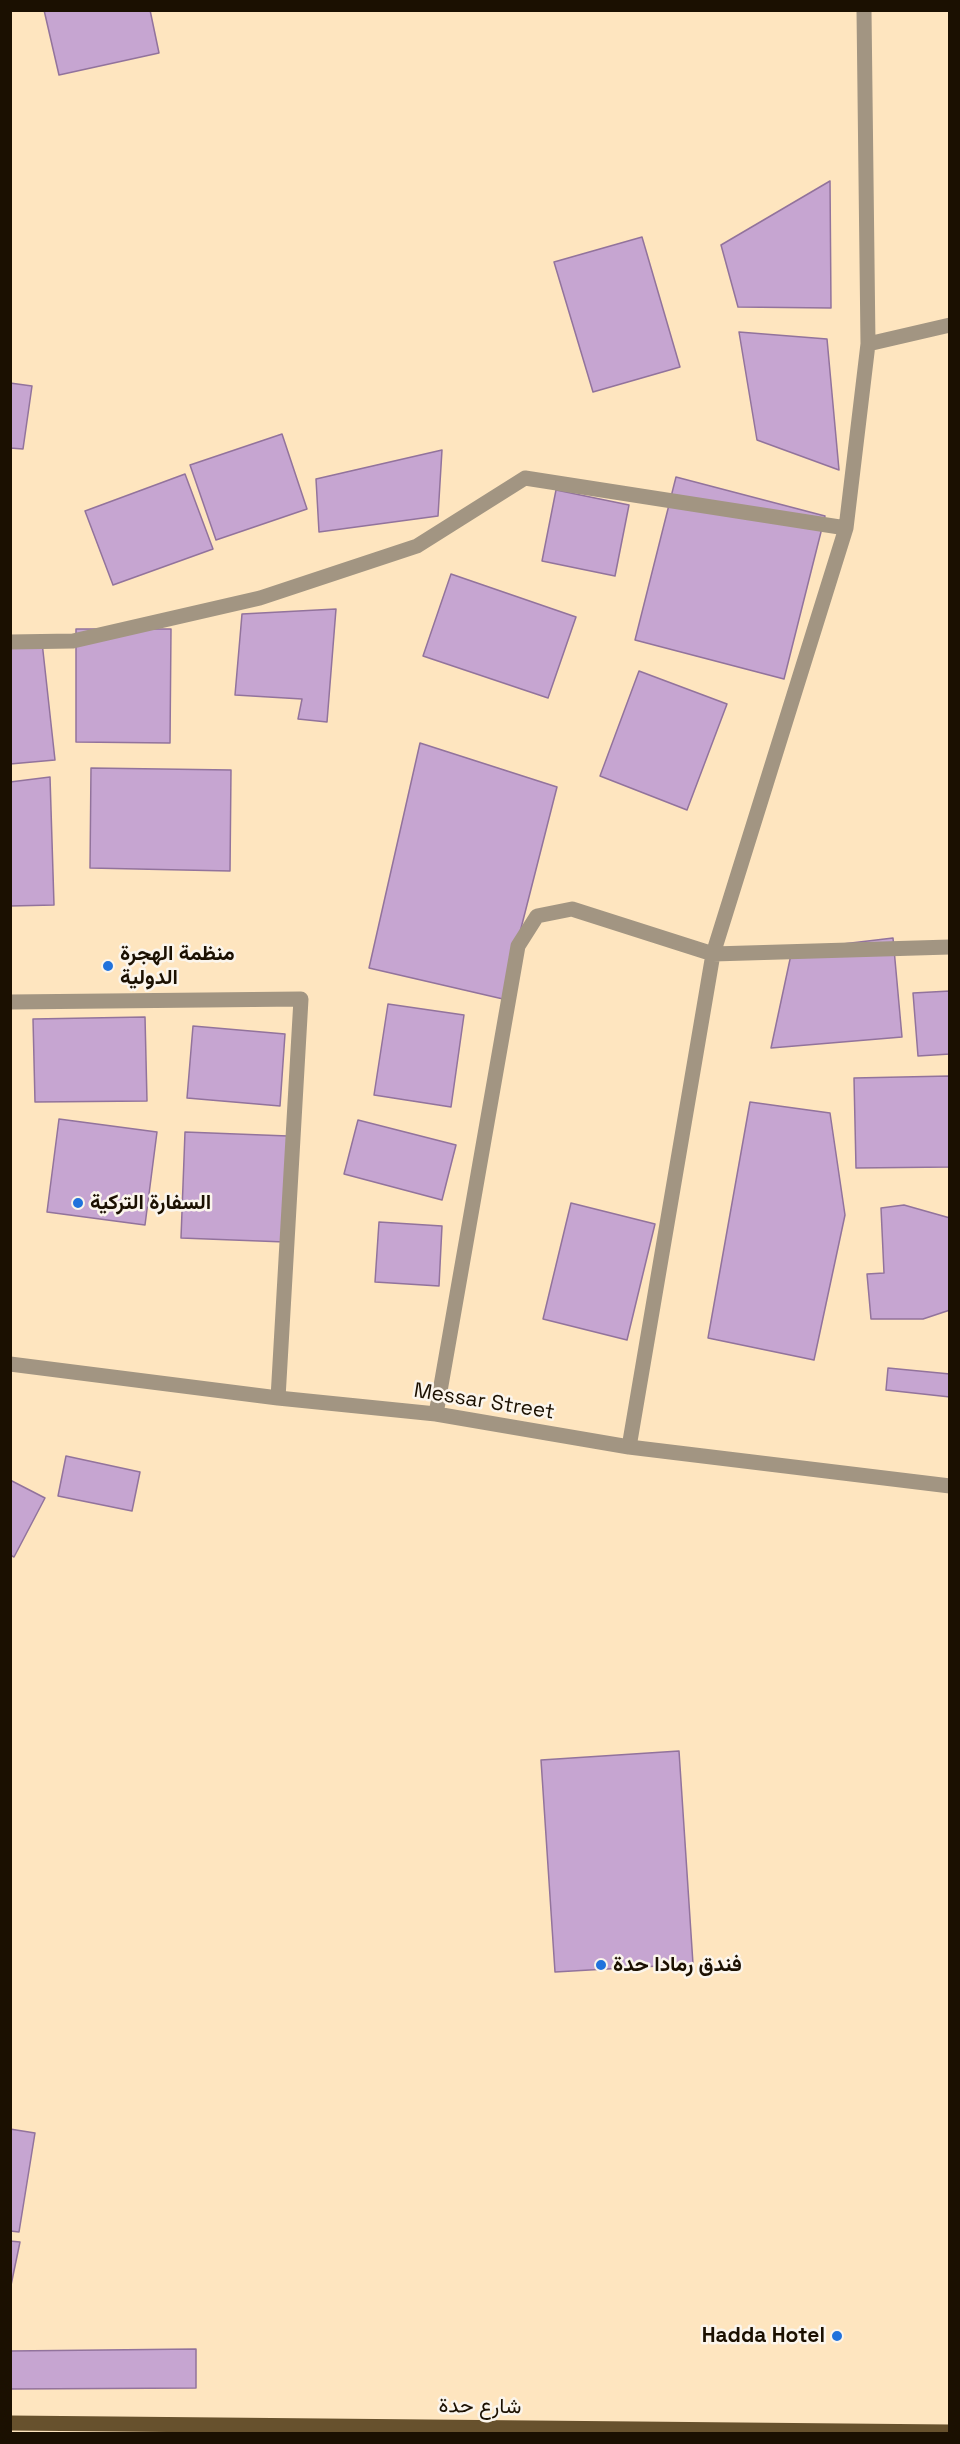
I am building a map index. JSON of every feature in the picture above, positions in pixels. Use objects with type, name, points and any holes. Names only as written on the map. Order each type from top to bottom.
[{"type":"main road","name":"شارع حدة","points":[[10,2423],[178,2429],[950,2432]]},
{"type":"street","points":[[629,1447],[713,954],[846,528],[868,344],[864,10]]},
{"type":"street","points":[[868,344],[950,325]]},
{"type":"street","points":[[10,642],[73,641],[260,598],[417,546],[525,478],[846,528]]},
{"type":"street","points":[[436,1414],[518,946],[537,916],[572,909],[713,954],[950,947]]},
{"type":"street","points":[[10,1002],[301,999],[278,1398]]},
{"type":"street","name":"Messar Street","points":[[10,1364],[278,1398],[436,1414],[629,1447],[950,1486]]},
{"type":"building","points":[[44,10],[150,10],[159,53],[59,75]]},
{"type":"building","points":[[830,181],[831,308],[738,307],[721,245]]},
{"type":"building","points":[[642,237],[680,367],[593,392],[554,262]]},
{"type":"building","points":[[739,332],[827,339],[839,470],[757,440]]},
{"type":"building","points":[[10,383],[32,386],[23,449],[10,448]]},
{"type":"building","points":[[282,434],[307,509],[216,540],[190,465]]},
{"type":"building","points":[[442,450],[438,516],[319,532],[316,479]]},
{"type":"building","points":[[185,474],[213,549],[113,585],[85,511]]},
{"type":"building","points":[[676,477],[825,516],[784,679],[635,640]]},
{"type":"building","points":[[556,490],[629,505],[615,576],[542,561]]},
{"type":"building","points":[[451,574],[576,617],[548,698],[423,656]]},
{"type":"building","points":[[336,609],[327,722],[298,719],[302,699],[235,695],[242,614]]},
{"type":"building","points":[[76,629],[171,629],[170,743],[76,742]]},
{"type":"building","points":[[42,642],[55,760],[10,764],[10,646]]},
{"type":"building","points":[[639,671],[727,704],[687,810],[600,776]]},
{"type":"building","points":[[420,743],[557,787],[503,999],[369,968]]},
{"type":"building","points":[[91,768],[231,770],[230,871],[90,868]]},
{"type":"building","points":[[50,777],[54,905],[10,906],[10,782]]},
{"type":"building","points":[[893,938],[902,1037],[771,1048],[792,950]]},
{"type":"building","points":[[950,991],[950,1054],[918,1056],[913,993]]},
{"type":"building","points":[[388,1004],[464,1015],[451,1107],[374,1095]]},
{"type":"building","points":[[145,1017],[147,1101],[35,1102],[33,1019]]},
{"type":"building","points":[[193,1026],[285,1034],[280,1106],[187,1098]]},
{"type":"building","points":[[950,1076],[950,1167],[856,1168],[854,1078]]},
{"type":"building","points":[[750,1102],[830,1113],[845,1215],[814,1360],[708,1338]]},
{"type":"building","points":[[59,1119],[157,1132],[145,1225],[47,1212]]},
{"type":"building","points":[[358,1120],[456,1145],[442,1200],[344,1174]]},
{"type":"building","points":[[185,1132],[288,1136],[285,1242],[181,1238]]},
{"type":"building","points":[[571,1203],[655,1224],[627,1340],[543,1319]]},
{"type":"building","points":[[904,1205],[950,1218],[950,1310],[923,1319],[871,1319],[867,1274],[884,1273],[881,1208]]},
{"type":"building","points":[[379,1222],[442,1226],[439,1286],[375,1282]]},
{"type":"building","points":[[888,1368],[950,1374],[950,1397],[886,1390]]},
{"type":"building","points":[[66,1456],[140,1472],[132,1511],[58,1496]]},
{"type":"building","points":[[10,1480],[45,1498],[14,1557],[10,1555]]},
{"type":"building","points":[[679,1751],[693,1964],[555,1972],[541,1760]]},
{"type":"building","points":[[10,2129],[35,2133],[19,2232],[10,2231]]},
{"type":"building","points":[[10,2241],[20,2242],[10,2290]]},
{"type":"building","points":[[196,2349],[196,2388],[10,2389],[10,2351]]},
{"type":"place","name":"منظمة الهجرة الدولية","points":[[108,966]]},
{"type":"place","name":"السفارة التركية","points":[[78,1203]]},
{"type":"place","name":"فندق رمادا حدة","points":[[601,1965]]},
{"type":"place","name":"Hadda Hotel","points":[[837,2336]]}]
